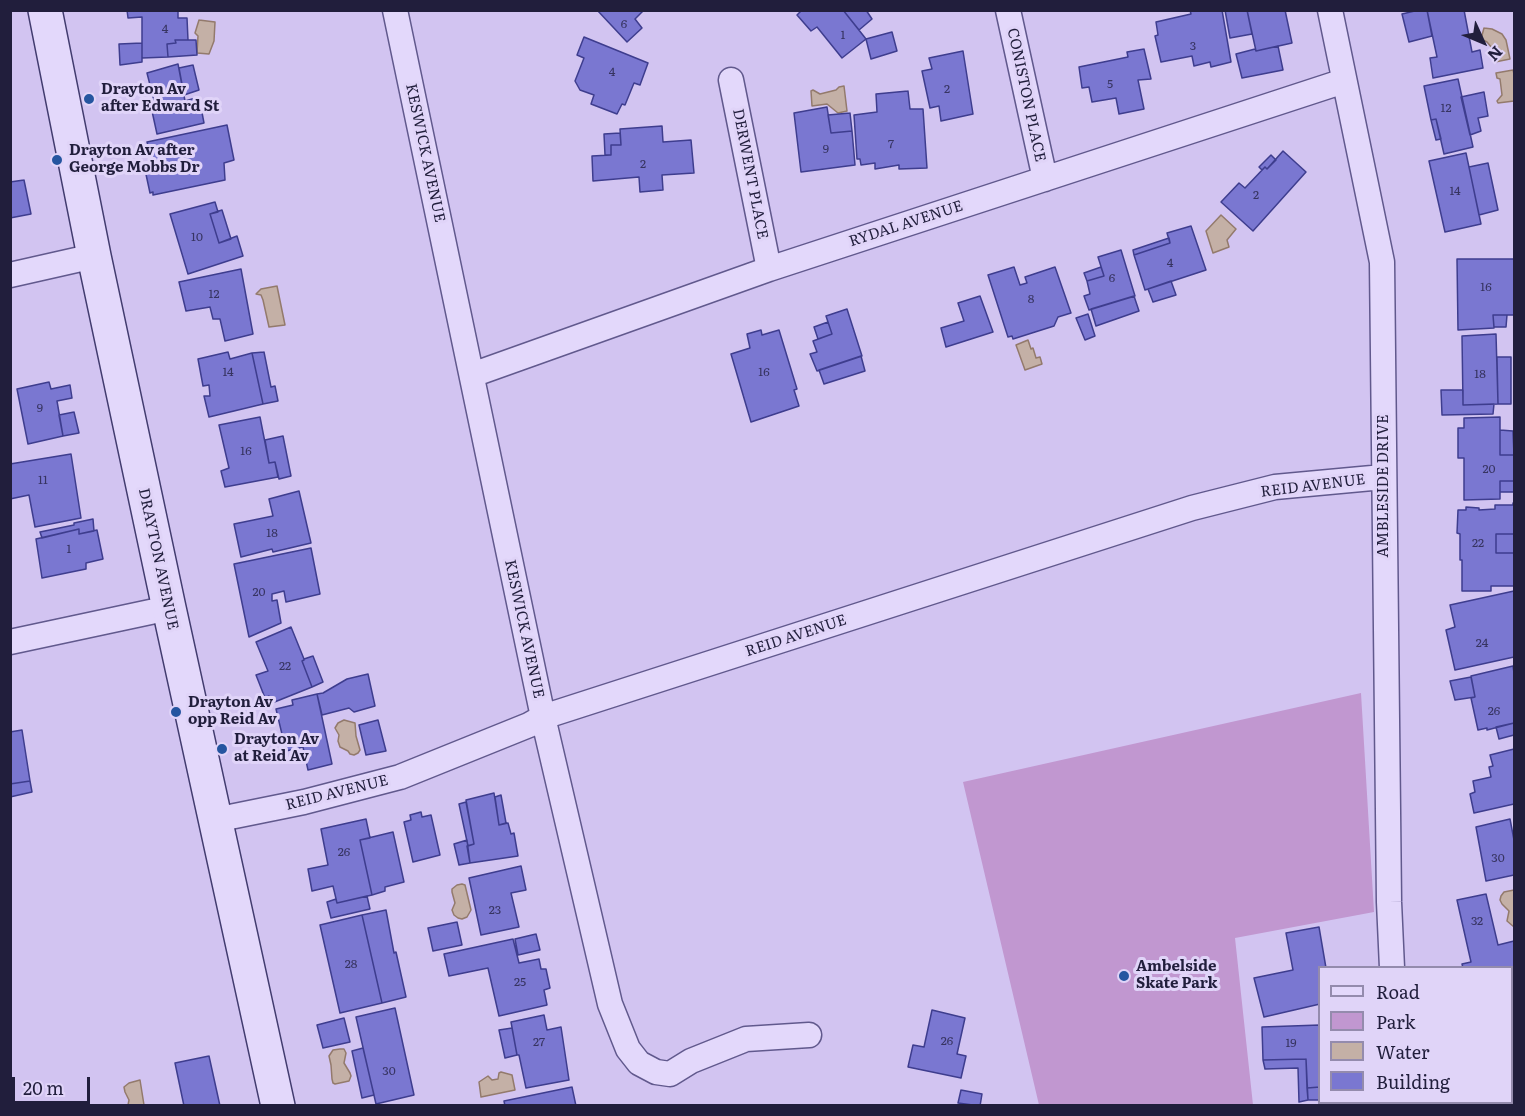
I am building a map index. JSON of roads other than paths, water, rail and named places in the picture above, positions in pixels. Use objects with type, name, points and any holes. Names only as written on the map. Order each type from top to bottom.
[{"type":"street","name":"DRAYTON AVENUE","points":[[45,10],[94,256],[278,1106]]},
{"type":"street","name":"KESWICK AVENUE","points":[[395,10],[543,717],[610,1004],[628,1049],[639,1063],[656,1072],[670,1074],[691,1061],[747,1039],[809,1035]]},
{"type":"street","name":"CONISTON PLACE","points":[[1008,10],[1045,179]]},
{"type":"street","name":"AMBLESIDE DRIVE","points":[[1330,10],[1382,261],[1383,477],[1392,966]]},
{"type":"street","name":"DERWENT PLACE","points":[[731,80],[769,269]]},
{"type":"street","name":"RYDAL AVENUE","points":[[471,375],[769,269],[1344,81]]},
{"type":"street","points":[[10,274],[94,256]]},
{"type":"street","name":"REID AVENUE","points":[[215,820],[304,802],[400,777],[529,725],[543,717],[1192,508],[1275,487],[1383,477]]},
{"type":"street","points":[[10,642],[169,608]]},
{"type":"water","points":[[199,20],[215,22],[214,41],[209,54],[197,53],[198,36],[195,33]]},
{"type":"water","points":[[1484,28],[1502,34],[1506,40],[1510,59],[1494,62],[1492,48],[1481,39]]},
{"type":"water","points":[[1513,70],[1514,101],[1498,103],[1502,95],[1500,79],[1497,78],[1496,73]]},
{"type":"water","points":[[844,86],[847,111],[838,113],[827,104],[812,106],[811,91],[820,94]]},
{"type":"water","points":[[1221,215],[1236,229],[1227,240],[1229,247],[1213,253],[1206,231]]},
{"type":"water","points":[[277,286],[285,325],[269,327],[263,300],[261,295],[256,294],[261,289]]},
{"type":"water","points":[[1028,340],[1036,358],[1040,357],[1042,364],[1025,370],[1016,345]]},
{"type":"water","points":[[344,720],[355,723],[360,750],[354,755],[340,747],[338,741],[339,735],[335,728]]},
{"type":"water","points":[[462,884],[465,885],[471,910],[467,917],[462,919],[454,915],[452,910],[455,903],[452,889]]},
{"type":"water","points":[[1514,890],[1514,927],[1507,921],[1509,911],[1500,900],[1504,892]]},
{"type":"water","points":[[344,1049],[346,1053],[344,1063],[351,1076],[349,1081],[335,1084],[332,1079],[329,1056],[333,1050]]},
{"type":"water","points":[[501,1072],[512,1075],[515,1090],[481,1097],[479,1082],[488,1076],[492,1080],[498,1079]]},
{"type":"water","points":[[140,1080],[144,1105],[128,1105],[129,1100],[124,1087]]},
{"type":"place","name":"Drayton Av after Edward St","points":[[89,99]]},
{"type":"place","name":"Drayton Av after George Mobbs Dr","points":[[57,160]]},
{"type":"place","name":"Drayton Av opp Reid Av","points":[[176,712]]},
{"type":"place","name":"Drayton Av at Reid Av","points":[[222,749]]},
{"type":"place","name":"Ambelside Skate Park","points":[[1124,976]]}]
